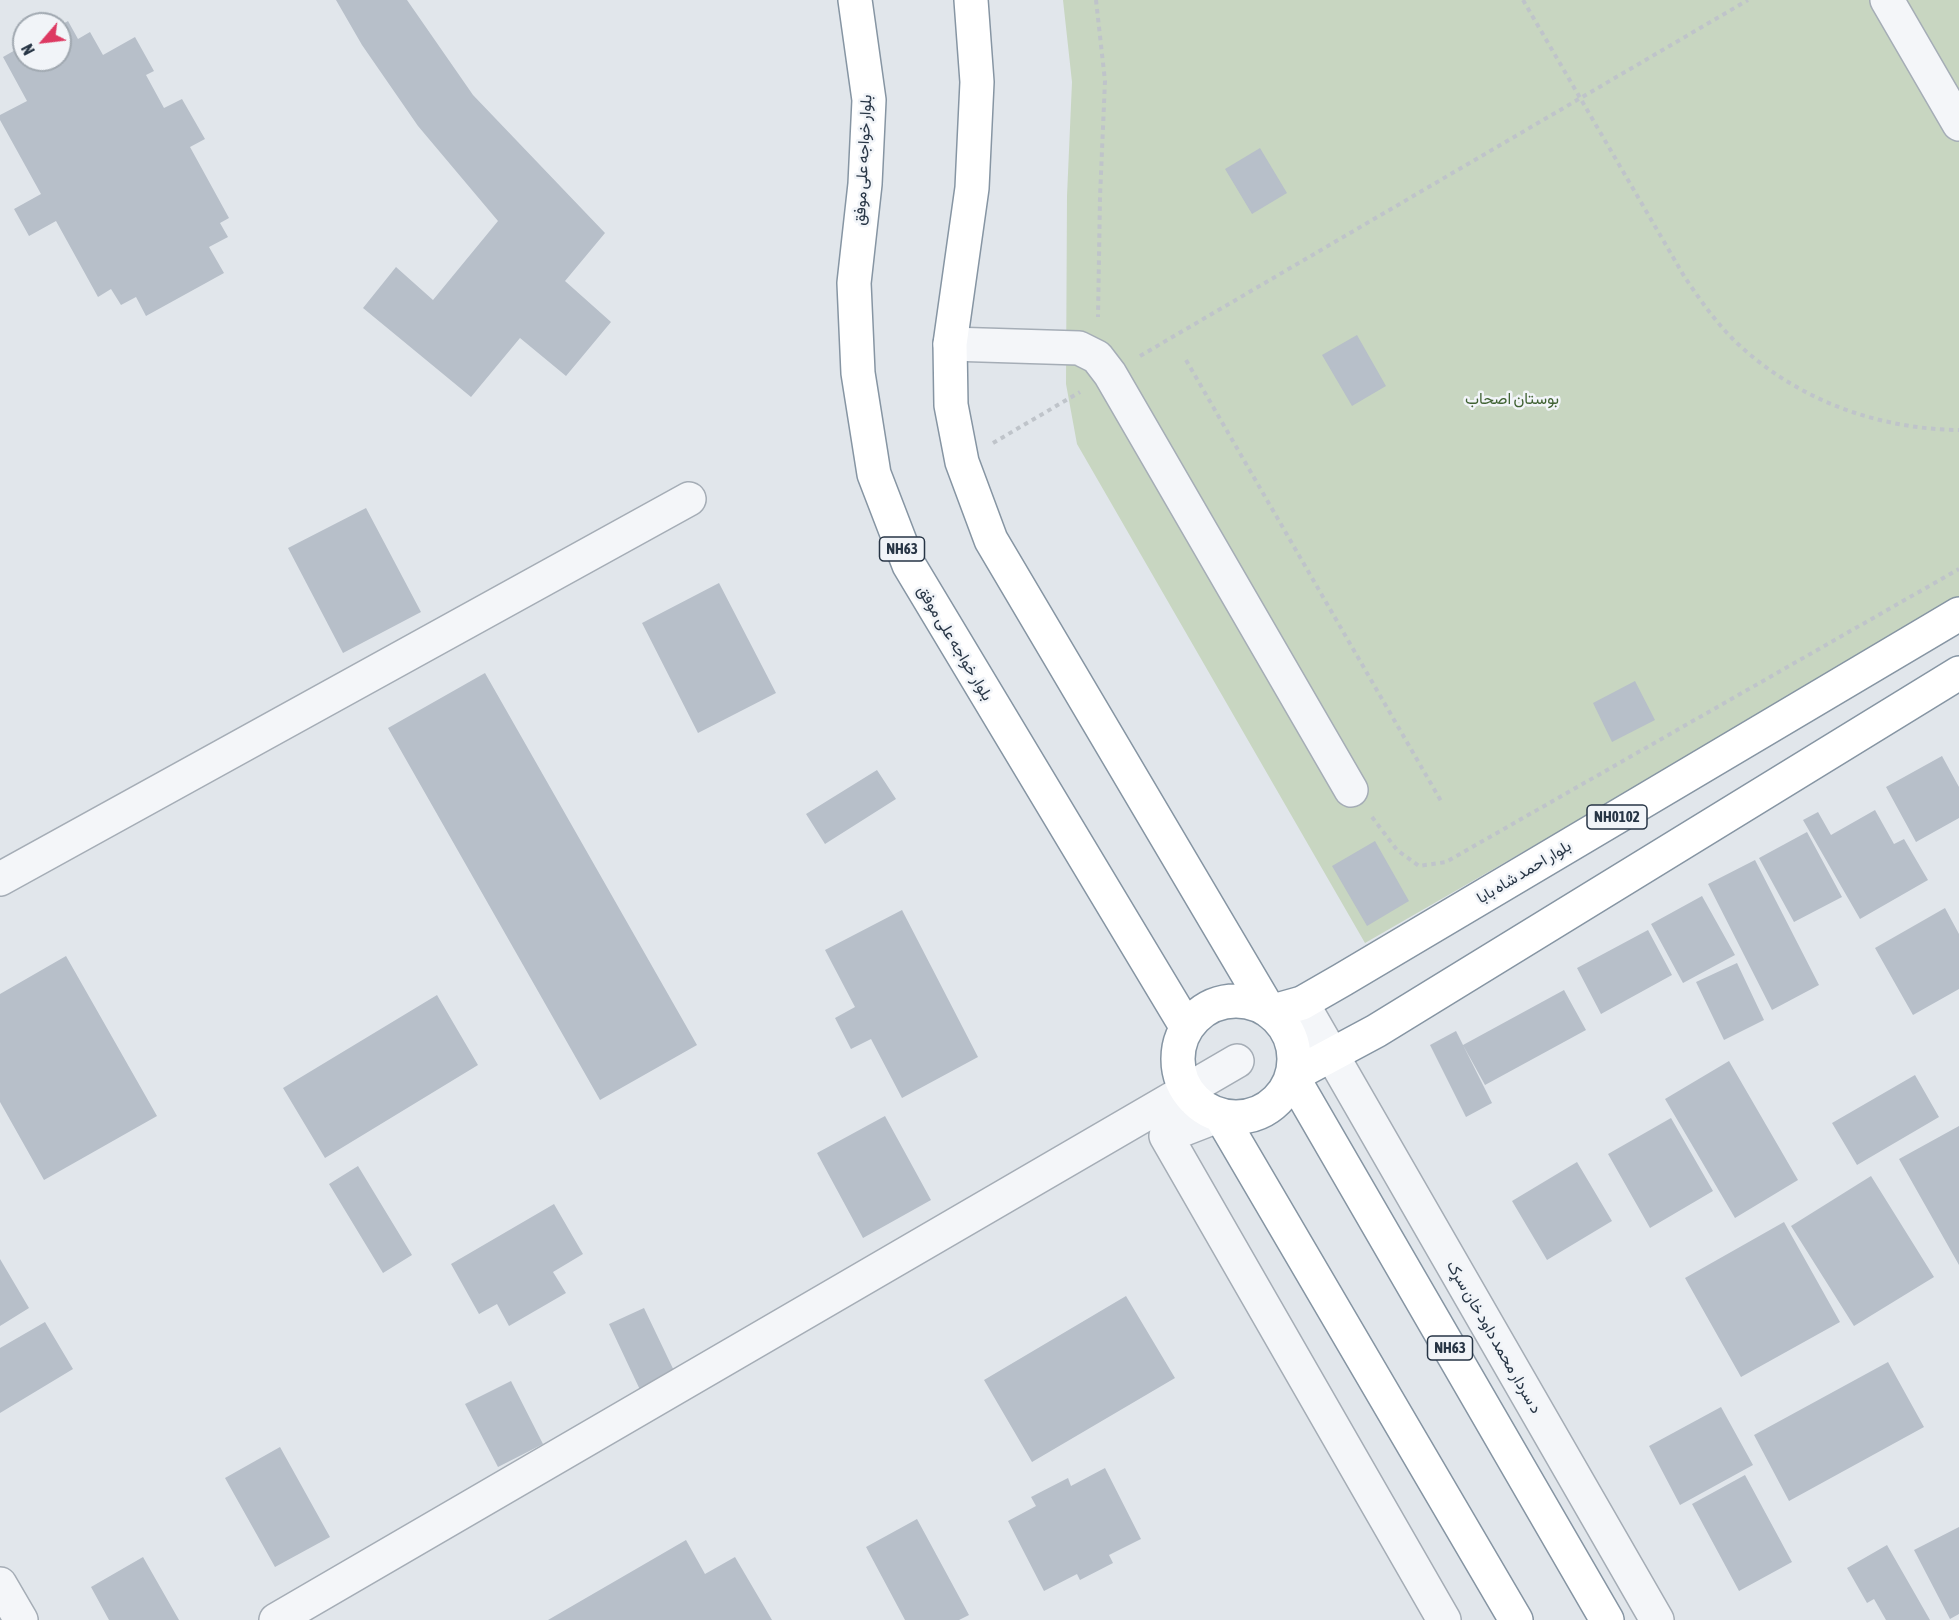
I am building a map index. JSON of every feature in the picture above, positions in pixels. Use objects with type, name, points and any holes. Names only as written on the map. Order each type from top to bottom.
[{"type":"highway","name":"بلوار خواجه علی موفق","points":[[855,0],[869,100],[865,184],[854,283],[856,339],[858,373],[874,474],[909,566],[1187,1028]]},
{"type":"highway","points":[[971,0],[977,82],[972,188],[950,344],[951,405],[962,462],[991,540],[1270,1012],[1280,1022],[1290,1040],[1294,1062],[1292,1076],[1286,1089],[1264,1110],[1250,1116],[1235,1117],[1220,1115],[1201,1106],[1185,1086],[1179,1070],[1179,1052],[1187,1028],[1197,1016],[1210,1007],[1226,1002],[1241,1001],[1270,1012]]},
{"type":"highway","name":"بلوار احمد شاه بابا","points":[[1270,1012],[1302,1003],[1959,614]]},
{"type":"highway","points":[[1292,1076],[1376,1031],[1959,673]]},
{"type":"highway","name":"NH63","points":[[1292,1076],[1607,1620]]},
{"type":"highway","points":[[1220,1115],[1516,1620]]},
{"type":"street","points":[[1887,0],[1959,124]]},
{"type":"street","points":[[950,344],[1079,348],[1104,366],[1351,790]]},
{"type":"street","points":[[0,879],[689,499]]},
{"type":"street","name":"د سردار محمد داود خان سړک","points":[[1302,1003],[1657,1620]]},
{"type":"street","points":[[1179,1070],[1237,1061]]},
{"type":"street","points":[[1166,1136],[1237,1061]]},
{"type":"street","points":[[276,1620],[1237,1061]]},
{"type":"street","points":[[1166,1136],[1220,1115]]},
{"type":"street","points":[[1166,1136],[1444,1620]]},
{"type":"street","points":[[0,1584],[21,1620]]},
{"type":"path","points":[[1096,0],[1105,81],[1100,196],[1104,366]]},
{"type":"path","points":[[1523,0],[1684,276],[1709,312],[1738,344],[1771,371],[1798,388],[1847,411],[1889,423],[1931,430],[1959,430]]},
{"type":"path","points":[[962,462],[1104,366],[1580,99],[1748,0]]},
{"type":"path","points":[[1186,360],[1441,801]]},
{"type":"path","points":[[1351,790],[1397,850],[1419,866],[1446,862],[1959,569]]},
{"type":"green space","name":"بوستان اصحاب","points":[[1063,0],[1959,0],[1959,601],[1365,943],[1077,444],[1066,384],[1067,196],[1072,82]]},
{"type":"building","points":[[336,0],[407,0],[473,95],[605,233],[565,281],[611,322],[566,376],[520,338],[471,397],[363,308],[396,267],[433,300],[498,221],[418,126],[362,45]]},
{"type":"building","points":[[72,28],[78,39],[90,32],[103,55],[135,37],[154,71],[146,75],[164,108],[182,99],[205,139],[190,147],[229,218],[220,223],[228,237],[209,247],[224,273],[146,316],[136,297],[121,305],[111,289],[98,297],[56,221],[29,236],[14,209],[41,194],[0,120],[0,115],[27,101],[3,57],[12,52],[12,72],[72,72]]},
{"type":"building","points":[[1260,148],[1287,193],[1252,214],[1225,169]]},
{"type":"building","points":[[1357,335],[1386,386],[1352,406],[1322,355]]},
{"type":"building","points":[[366,508],[421,612],[343,653],[288,548]]},
{"type":"building","points":[[719,583],[776,693],[698,733],[642,623]]},
{"type":"building","points":[[485,673],[697,1045],[600,1100],[388,728]]},
{"type":"building","points":[[1635,681],[1655,720],[1612,742],[1593,703]]},
{"type":"building","points":[[1942,756],[1959,787],[1959,818],[1916,842],[1886,787]]},
{"type":"building","points":[[877,770],[896,799],[825,844],[806,814]]},
{"type":"building","points":[[1875,810],[1894,844],[1904,839],[1928,880],[1860,919],[1803,820],[1818,812],[1831,835]]},
{"type":"building","points":[[1807,832],[1842,897],[1794,922],[1759,858]]},
{"type":"building","points":[[1375,841],[1409,901],[1367,926],[1332,866]]},
{"type":"building","points":[[1755,860],[1819,985],[1772,1010],[1708,884]]},
{"type":"building","points":[[1702,896],[1735,955],[1683,983],[1651,924]]},
{"type":"building","points":[[1945,908],[1959,934],[1959,989],[1913,1015],[1875,948]]},
{"type":"building","points":[[902,910],[978,1057],[902,1098],[871,1039],[851,1049],[835,1018],[855,1007],[825,950]]},
{"type":"building","points":[[1648,930],[1672,975],[1601,1014],[1577,968]]},
{"type":"building","points":[[66,956],[157,1116],[44,1180],[0,1102],[0,994]]},
{"type":"building","points":[[1737,963],[1764,1020],[1724,1040],[1696,982]]},
{"type":"building","points":[[1564,990],[1586,1030],[1485,1085],[1463,1045]]},
{"type":"building","points":[[437,995],[478,1065],[325,1158],[283,1088]]},
{"type":"building","points":[[1456,1031],[1492,1103],[1466,1117],[1430,1045]]},
{"type":"building","points":[[1729,1061],[1798,1180],[1735,1218],[1665,1099]]},
{"type":"building","points":[[1915,1075],[1939,1117],[1857,1165],[1832,1123]]},
{"type":"building","points":[[885,1116],[931,1200],[863,1238],[817,1153]]},
{"type":"building","points":[[1671,1118],[1713,1191],[1650,1228],[1608,1154]]},
{"type":"building","points":[[1959,1126],[1959,1265],[1899,1159]]},
{"type":"building","points":[[1577,1162],[1612,1221],[1547,1260],[1512,1201]]},
{"type":"building","points":[[358,1166],[412,1255],[383,1273],[329,1184]]},
{"type":"building","points":[[1871,1176],[1934,1277],[1854,1326],[1791,1226]]},
{"type":"building","points":[[554,1204],[583,1254],[553,1272],[566,1293],[509,1326],[497,1304],[479,1314],[451,1264]]},
{"type":"building","points":[[1784,1222],[1840,1322],[1741,1377],[1685,1278]]},
{"type":"building","points":[[0,1259],[29,1308],[0,1326]]},
{"type":"building","points":[[1126,1296],[1175,1378],[1032,1462],[984,1380]]},
{"type":"building","points":[[644,1308],[677,1377],[642,1394],[609,1324]]},
{"type":"building","points":[[45,1322],[73,1369],[0,1413],[0,1348]]},
{"type":"building","points":[[1888,1362],[1924,1427],[1789,1501],[1754,1435]]},
{"type":"building","points":[[511,1381],[543,1444],[498,1467],[465,1404]]},
{"type":"building","points":[[1721,1407],[1753,1465],[1680,1505],[1649,1446]]},
{"type":"building","points":[[280,1447],[330,1537],[275,1567],[225,1478]]},
{"type":"building","points":[[1105,1468],[1141,1539],[1109,1555],[1113,1563],[1080,1580],[1077,1574],[1044,1591],[1008,1521],[1036,1506],[1031,1497],[1068,1478],[1071,1486]]},
{"type":"building","points":[[1745,1475],[1792,1562],[1739,1591],[1692,1504]]},
{"type":"building","points":[[917,1519],[969,1615],[959,1620],[905,1620],[866,1547]]},
{"type":"building","points":[[1959,1527],[1959,1614],[1950,1619],[1914,1550]]},
{"type":"building","points":[[686,1540],[705,1574],[735,1557],[772,1620],[548,1620]]},
{"type":"building","points":[[1887,1545],[1930,1620],[1886,1620],[1874,1599],[1867,1603],[1847,1568]]},
{"type":"building","points":[[143,1557],[179,1620],[109,1620],[91,1587]]}]
